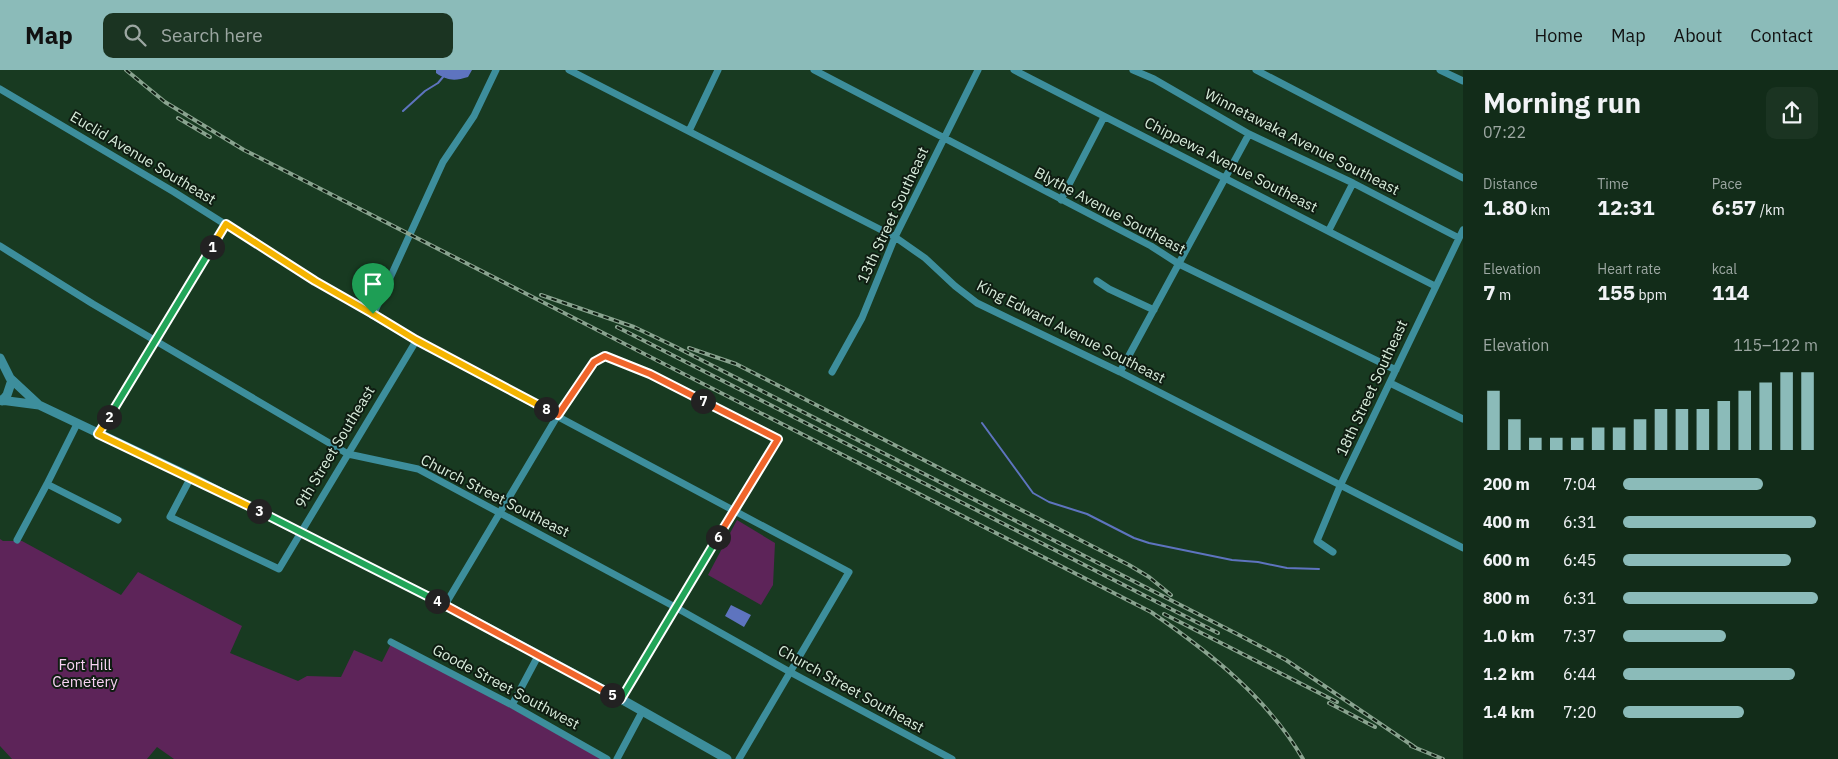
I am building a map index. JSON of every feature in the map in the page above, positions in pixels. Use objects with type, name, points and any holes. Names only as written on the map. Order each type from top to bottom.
[{"type":"street","points":[[373,314],[444,162],[474,116],[496,70]]},
{"type":"street","name":"King Edward Avenue Southeast","points":[[569,70],[895,237],[925,258],[955,286],[977,303],[1120,372],[1463,548]]},
{"type":"street","points":[[689,131],[718,70]]},
{"type":"street","name":"Blythe Avenue Southeast","points":[[814,70],[1151,246],[1179,264],[1396,370]]},
{"type":"street","name":"13th Street Southeast","points":[[832,372],[862,318],[895,237],[978,70]]},
{"type":"street","name":"Chippewa Avenue Southeast","points":[[1014,70],[1435,286]]},
{"type":"street","name":"Winnetawaka Avenue Southeast","points":[[1133,70],[1154,79],[1249,134],[1353,183],[1459,238]]},
{"type":"street","points":[[1256,70],[1463,178]]},
{"type":"street","points":[[1440,70],[1463,81]]},
{"type":"street","name":"Euclid Avenue Southeast","points":[[0,89],[226,224],[315,281],[416,340],[849,572],[790,672]]},
{"type":"street","points":[[1061,200],[1104,117]]},
{"type":"street","points":[[1120,372],[1249,134]]},
{"type":"street","points":[[1329,230],[1353,183]]},
{"type":"street","points":[[98,434],[226,224]]},
{"type":"street","name":"18th Street Southeast","points":[[1333,552],[1316,541],[1340,486],[1463,230]]},
{"type":"street","name":"Church Street Southeast","points":[[0,246],[94,304],[348,454],[418,469],[676,607],[790,672],[952,759]]},
{"type":"street","points":[[1097,281],[1109,289],[1154,310]]},
{"type":"street","name":"9th Street Southeast","points":[[190,477],[170,517],[279,569],[416,340]]},
{"type":"street","points":[[445,606],[558,415],[594,362],[605,356],[630,364],[778,439],[621,699]]},
{"type":"street","points":[[0,358],[12,380],[39,405],[300,531],[621,699],[727,759]]},
{"type":"street","points":[[1,400],[7,394],[12,380]]},
{"type":"street","points":[[1390,383],[1463,419]]},
{"type":"street","points":[[1,400],[39,405]]},
{"type":"street","points":[[17,540],[77,424]]},
{"type":"street","points":[[47,484],[118,520]]},
{"type":"street","name":"Goode Street Southwest","points":[[391,642],[512,705],[607,759]]},
{"type":"street","points":[[512,705],[538,656]]},
{"type":"street","points":[[739,759],[790,672]]},
{"type":"street","points":[[617,759],[642,712]]},
{"type":"green space","points":[[737,520],[775,543],[773,585],[761,605],[708,575]]},
{"type":"green space","name":"Fort Hill Cemetery","points":[[0,539],[3,541],[22,541],[121,595],[138,572],[242,626],[230,653],[298,681],[307,676],[341,677],[354,650],[382,662],[391,644],[602,759],[174,759],[157,747],[147,759],[12,759],[0,746]]},
{"type":"water","points":[[436,70],[472,70],[468,77],[455,80],[440,76],[436,73]]},
{"type":"water","points":[[731,605],[751,615],[744,627],[725,616]]},
{"type":"waterway","points":[[403,111],[443,77]]},
{"type":"waterway","points":[[982,423],[1033,493],[1049,502],[1087,514],[1134,538],[1149,543],[1232,560],[1258,562],[1287,568],[1319,569]]},
{"type":"railway","points":[[126,70],[165,102],[244,150],[1151,612],[1194,643],[1235,677],[1272,716],[1289,737],[1303,759]]},
{"type":"railway","points":[[178,118],[210,137]]},
{"type":"railway","points":[[541,295],[634,327],[674,346],[1241,636],[1286,660],[1416,748]]},
{"type":"railway","points":[[617,327],[1218,633]]},
{"type":"railway","points":[[689,348],[736,364],[1129,565],[1149,577],[1171,595]]},
{"type":"railway","points":[[1164,614],[1337,702]]},
{"type":"railway","points":[[1329,703],[1375,727]]},
{"type":"railway","points":[[1411,746],[1443,759]]},
{"type":"route","points":[[226,224],[315,281],[373,314],[472,371],[558,415],[596,359],[605,356],[630,364],[778,439],[621,699],[300,531],[98,434],[226,224]]}]
